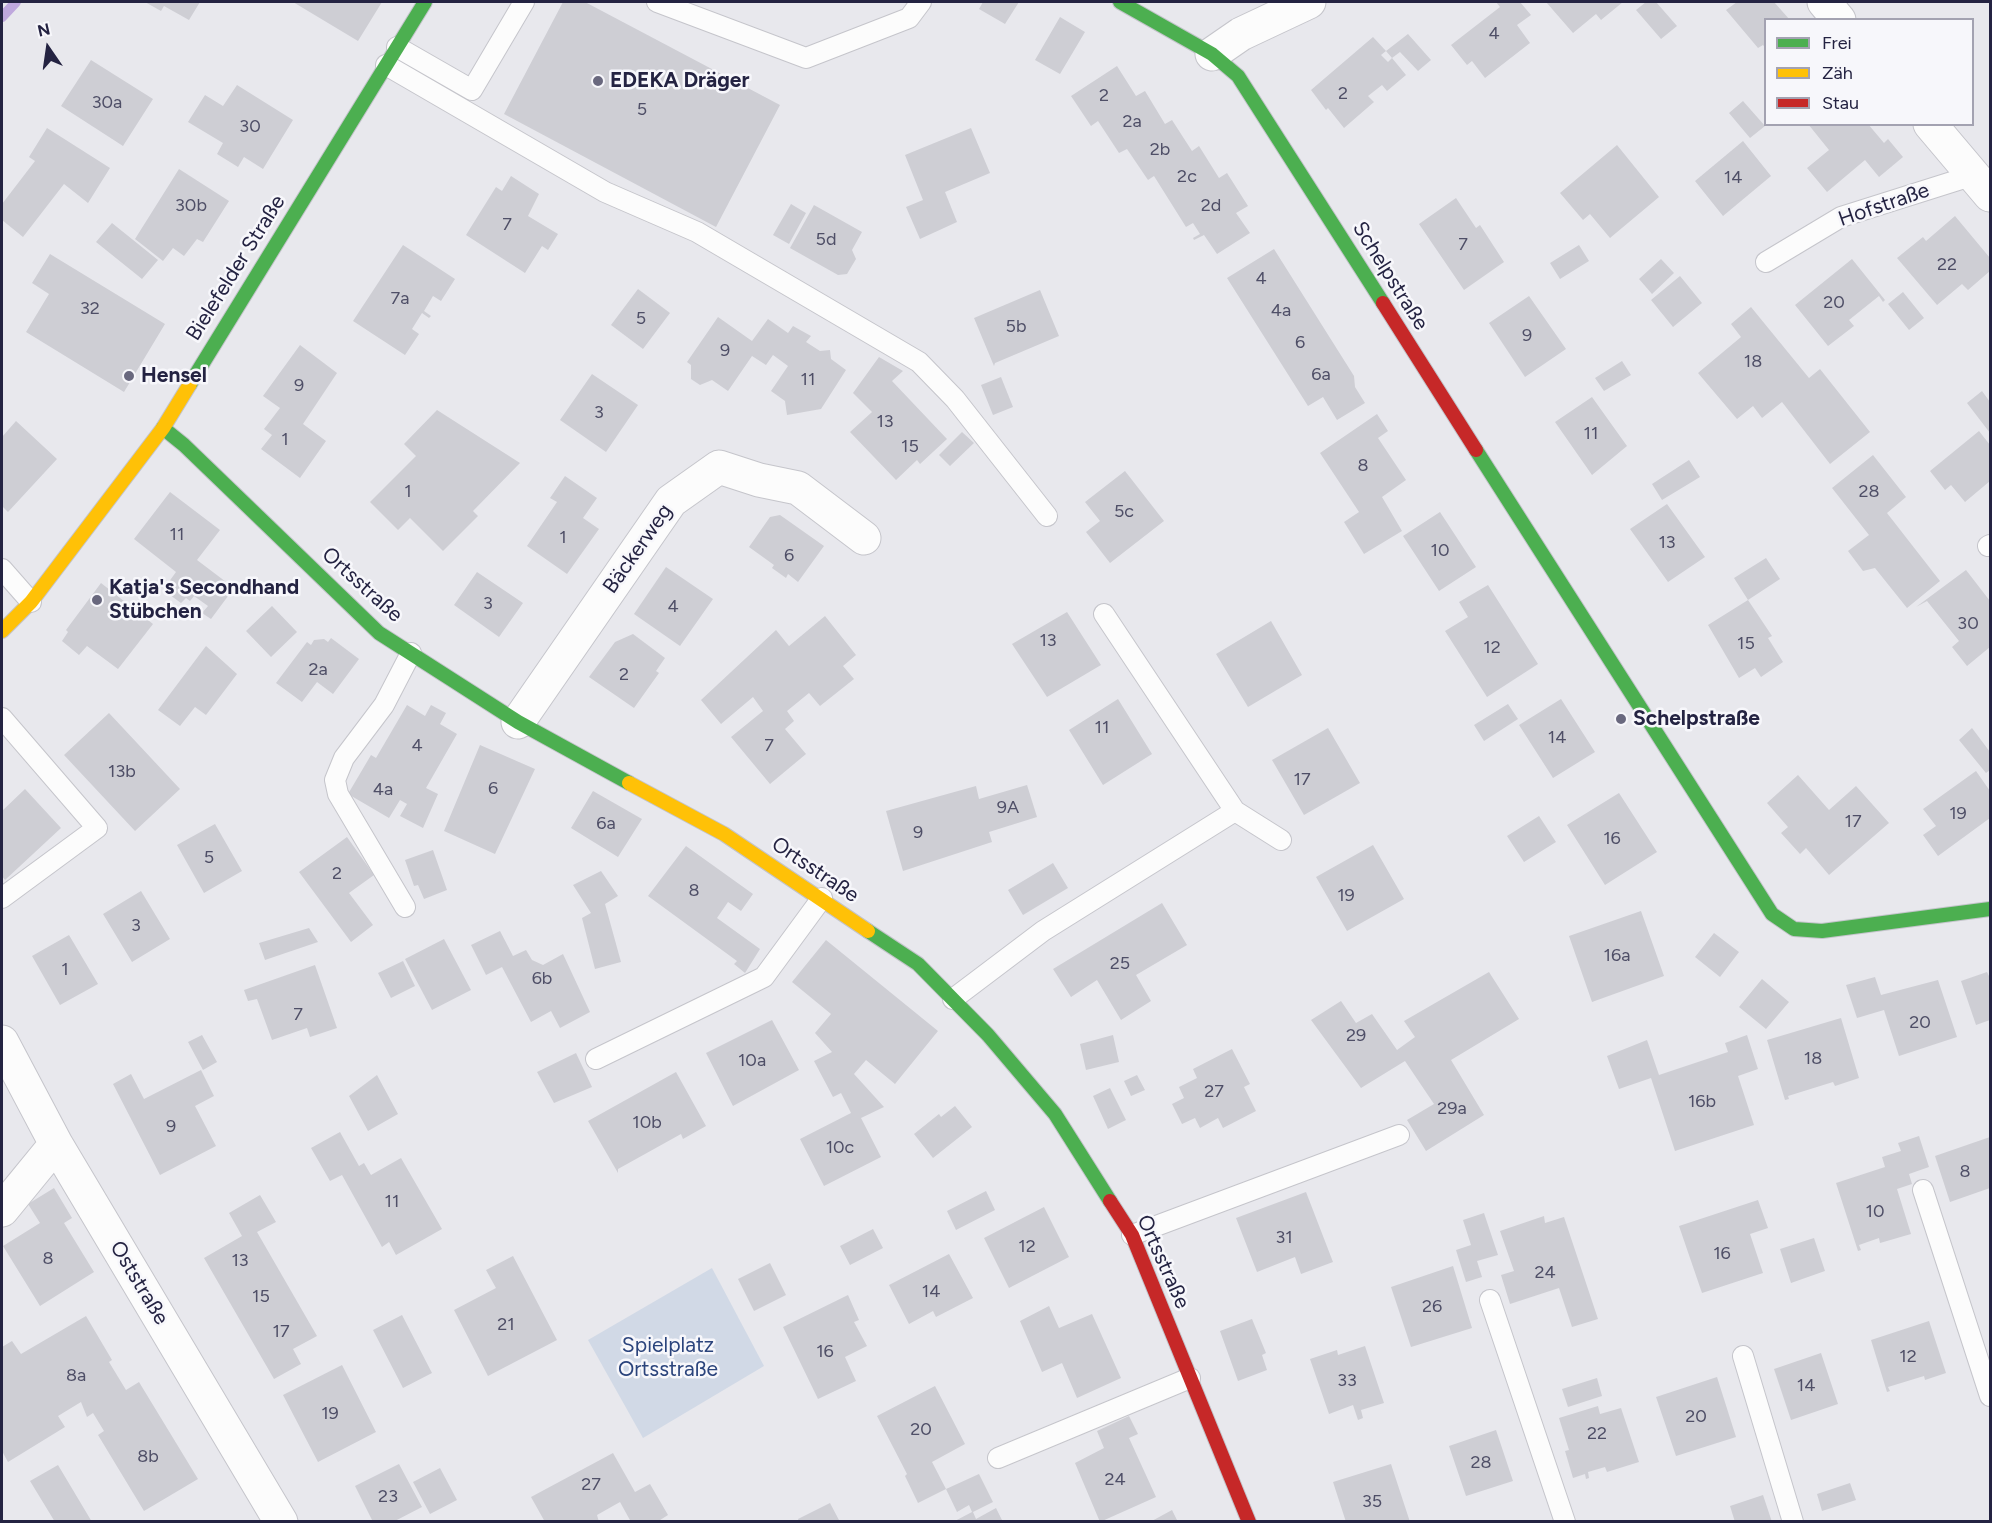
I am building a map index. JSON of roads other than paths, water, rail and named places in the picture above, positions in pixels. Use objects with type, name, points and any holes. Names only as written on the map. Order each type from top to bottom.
[{"type":"street","name":"Bielefelder Straße","points":[[2,631],[31,602],[163,428],[425,2]]},
{"type":"street","name":"Schelpstraße","points":[[1120,2],[1212,54],[1238,76],[1772,914],[1794,929],[1822,931],[1990,909]]},
{"type":"street","points":[[1212,54],[1241,34],[1309,2]]},
{"type":"street","points":[[1824,2],[1837,18]]},
{"type":"street","name":"Hofstraße","points":[[1932,126],[1982,185]]},
{"type":"street","name":"Ortsstraße","points":[[163,428],[184,445],[379,633],[518,722],[724,834],[918,964],[953,999],[988,1035],[1055,1114],[1132,1235],[1248,1521]]},
{"type":"street","name":"Bäckerweg","points":[[518,722],[671,501],[719,467],[759,480],[798,488],[864,538]]},
{"type":"street","name":"Oststraße","points":[[2,1042],[56,1144],[280,1521]]},
{"type":"street","points":[[2,1210],[56,1144]]},
{"type":"lane","points":[[397,47],[472,90],[524,2]]},
{"type":"lane","points":[[657,2],[806,58],[909,18],[921,2]]},
{"type":"lane","points":[[386,65],[605,192],[697,232],[919,362],[955,399],[1047,516]]},
{"type":"lane","name":"Hofstraße","points":[[1766,262],[1841,218],[1982,185]]},
{"type":"lane","points":[[2,569],[31,602]]},
{"type":"lane","points":[[1104,614],[1235,810],[1281,840]]},
{"type":"lane","points":[[405,907],[338,794],[334,780],[344,758],[384,705],[411,653]]},
{"type":"lane","points":[[2,718],[97,828],[2,898]]},
{"type":"lane","points":[[953,999],[1043,932],[1235,810]]},
{"type":"lane","points":[[596,1059],[764,977],[822,898]]},
{"type":"lane","points":[[1132,1235],[1399,1135]]},
{"type":"lane","points":[[1923,1190],[1990,1396]]},
{"type":"lane","points":[[1490,1300],[1565,1521]]},
{"type":"lane","points":[[1743,1356],[1793,1521]]},
{"type":"lane","points":[[998,1458],[1190,1378]]},
{"type":"waterway","points":[[2,17],[16,2]]},
{"type":"place","name":"EDEKA Dräger","points":[[598,81]]},
{"type":"place","name":"Hensel","points":[[129,376]]},
{"type":"place","name":"Katja's Secondhand Stübchen","points":[[97,600]]},
{"type":"place","name":"Schelpstraße","points":[[1621,719]]},
{"type":"park label","name":"Spielplatz Ortsstraße","points":[[668,1358]]}]
